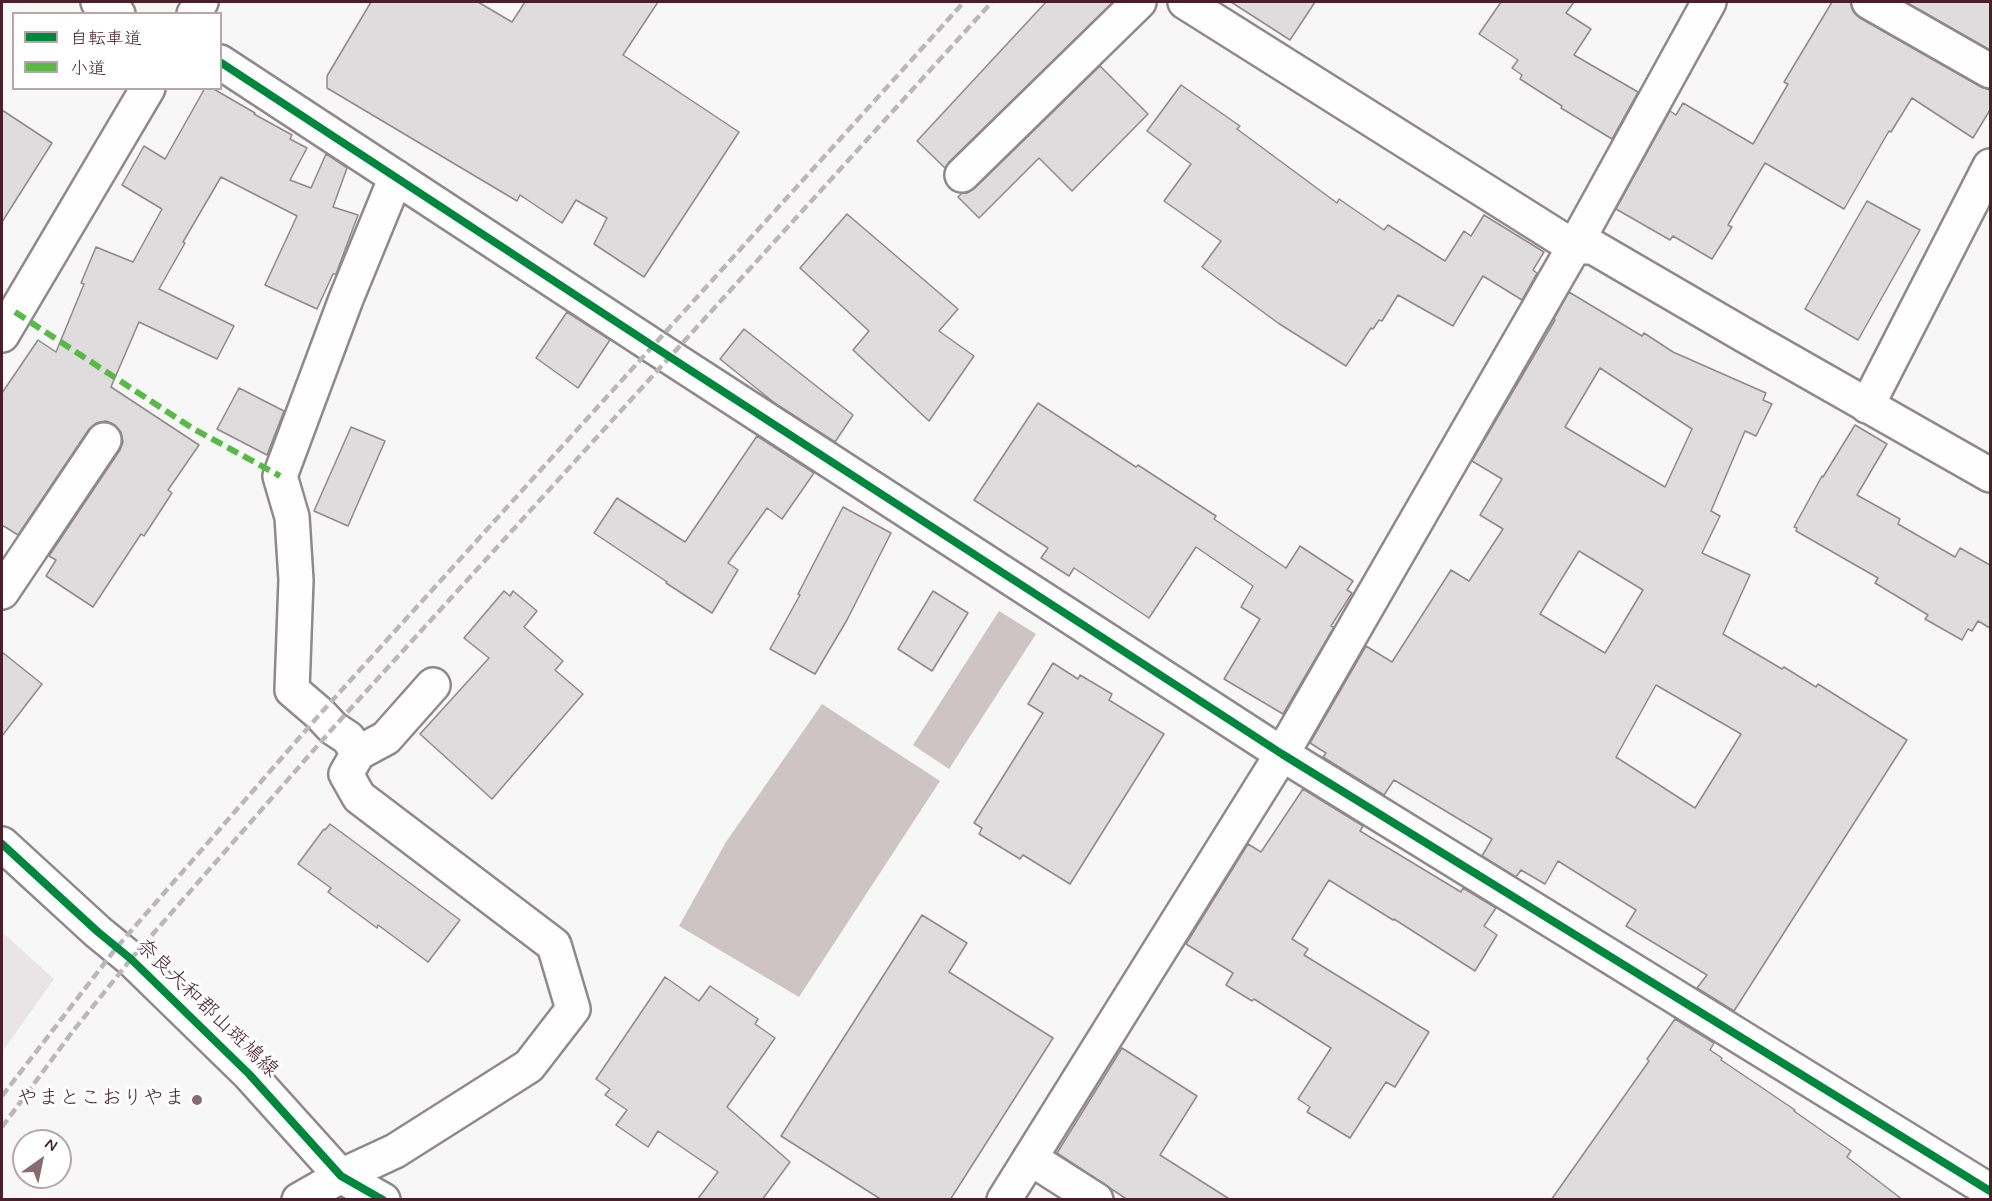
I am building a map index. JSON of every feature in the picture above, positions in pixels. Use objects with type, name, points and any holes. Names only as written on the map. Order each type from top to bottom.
[{"type":"street","points":[[98,2],[115,12]]},
{"type":"street","points":[[963,175],[1139,2]]},
{"type":"street","points":[[1185,2],[1574,247],[1593,247],[1990,475]]},
{"type":"street","points":[[1004,1200],[1282,754],[1574,247],[1709,2]]},
{"type":"street","points":[[1869,2],[1990,71]]},
{"type":"street","points":[[222,63],[661,352],[1282,754],[1990,1191]]},
{"type":"street","points":[[2,335],[147,90]]},
{"type":"street","points":[[1867,406],[1990,166]]},
{"type":"street","points":[[358,753],[348,738],[333,728],[292,690],[296,580],[292,516],[280,476],[346,299],[396,177]]},
{"type":"street","points":[[2,592],[104,440]]},
{"type":"street","points":[[299,1200],[340,1176],[395,1151],[529,1066],[573,1009],[554,945],[359,797],[346,774],[358,753],[386,738],[433,685]]},
{"type":"street","name":"奈良大和郡山斑鳩線","points":[[2,844],[98,932],[131,959],[241,1066],[340,1176],[383,1200]]},
{"type":"street","points":[[1030,1158],[1096,1200]]},
{"type":"shaded area","points":[[999,611],[1036,634],[949,769],[913,745]]},
{"type":"shaded area","points":[[822,704],[940,781],[799,997],[679,926],[726,842]]},
{"type":"shaded area","points":[[2,932],[54,979],[2,1052]]},
{"type":"building","points":[[371,2],[478,2],[512,22],[525,2],[658,2],[623,55],[739,132],[644,277],[594,244],[607,218],[576,200],[562,223],[520,195],[517,201],[327,88],[327,76]]},
{"type":"building","points":[[1046,2],[1113,2],[945,168],[917,141]]},
{"type":"building","points":[[1231,2],[1315,2],[1290,40]]},
{"type":"building","points":[[1501,2],[1574,2],[1566,13],[1591,29],[1574,55],[1638,92],[1612,139],[1561,108],[1562,106],[1520,79],[1522,75],[1512,68],[1518,60],[1479,34]]},
{"type":"building","points":[[1832,2],[1850,2],[1853,11],[1860,18],[1990,90],[1990,110],[1973,138],[1912,98],[1891,132],[1889,131],[1844,209],[1765,163],[1728,225],[1732,227],[1712,259],[1673,236],[1670,240],[1616,209],[1670,111],[1676,115],[1683,103],[1753,144],[1788,84],[1784,82]]},
{"type":"building","points":[[1906,2],[1990,2],[1990,50]]},
{"type":"building","points":[[1100,66],[1148,114],[1072,191],[1039,158],[979,218],[958,197],[975,188]]},
{"type":"building","points":[[1181,85],[1240,126],[1237,129],[1337,203],[1339,199],[1384,230],[1388,225],[1445,261],[1464,231],[1471,236],[1484,215],[1544,252],[1533,270],[1537,273],[1522,300],[1483,276],[1453,326],[1398,295],[1382,321],[1379,320],[1373,329],[1371,328],[1346,366],[1278,323],[1202,267],[1221,241],[1164,201],[1191,164],[1147,131]]},
{"type":"building","points":[[204,90],[215,90],[292,135],[290,139],[307,148],[290,180],[311,188],[326,154],[347,168],[333,207],[358,215],[336,274],[333,274],[317,309],[265,285],[297,216],[221,177],[159,289],[234,326],[217,359],[139,322],[111,387],[199,445],[168,490],[172,493],[144,536],[141,534],[93,607],[46,576],[56,560],[49,556],[120,450],[123,442],[121,432],[115,425],[106,421],[96,423],[89,429],[18,535],[2,525],[2,393],[38,340],[56,352],[84,284],[81,283],[96,247],[133,262],[162,209],[122,185],[144,146],[165,159]]},
{"type":"building","points":[[2,110],[52,143],[2,222]]},
{"type":"building","points":[[1867,201],[1920,230],[1858,340],[1805,309]]},
{"type":"building","points":[[847,214],[958,309],[939,331],[974,356],[929,421],[853,350],[869,331],[800,268]]},
{"type":"building","points":[[1569,292],[1642,336],[1644,333],[1673,352],[1766,393],[1763,400],[1772,404],[1756,436],[1745,431],[1711,511],[1720,516],[1702,553],[1750,575],[1723,634],[1816,687],[1818,684],[1907,740],[1734,1011],[1697,988],[1707,975],[1626,926],[1636,910],[1558,861],[1545,884],[1521,870],[1516,877],[1482,856],[1492,839],[1394,780],[1384,795],[1323,757],[1326,753],[1310,743],[1366,646],[1392,662],[1451,570],[1469,581],[1503,529],[1480,515],[1502,479],[1472,461]],"holes":[[[1600,368],[1692,429],[1665,487],[1565,427]],[[1579,551],[1643,590],[1605,653],[1540,614]],[[1656,685],[1741,734],[1695,808],[1616,757]]]},
{"type":"building","points":[[567,312],[610,340],[578,388],[536,358]]},
{"type":"building","points":[[744,329],[853,415],[835,442],[776,404],[720,359]]},
{"type":"building","points":[[239,388],[284,411],[267,455],[217,429]]},
{"type":"building","points":[[1038,403],[1216,516],[1214,519],[1286,568],[1300,546],[1353,581],[1347,590],[1352,593],[1331,626],[1334,627],[1283,714],[1224,679],[1260,619],[1241,607],[1253,586],[1196,547],[1149,618],[1074,568],[1069,576],[1041,558],[1048,548],[974,500]]},
{"type":"building","points":[[1855,425],[1887,444],[1857,495],[1900,519],[1898,524],[1955,557],[1960,548],[1990,565],[1990,628],[1978,621],[1972,631],[1968,629],[1962,640],[1925,619],[1928,615],[1875,583],[1878,578],[1796,531],[1797,528],[1794,527],[1822,476]]},
{"type":"building","points":[[351,427],[385,441],[348,526],[314,511]]},
{"type":"building","points":[[757,436],[814,473],[782,519],[767,508],[728,563],[738,570],[712,613],[594,533],[617,498],[685,542]]},
{"type":"building","points":[[843,507],[891,533],[847,620],[815,674],[770,649],[800,595],[798,594]]},
{"type":"building","points":[[504,591],[510,596],[513,591],[537,611],[524,627],[563,661],[555,670],[583,694],[492,799],[420,734],[489,658],[464,638]]},
{"type":"building","points":[[933,591],[968,613],[932,671],[898,649]]},
{"type":"building","points":[[2,652],[42,684],[2,736]]},
{"type":"building","points":[[1053,663],[1078,679],[1080,675],[1112,694],[1109,700],[1164,734],[1070,884],[1023,855],[1020,859],[979,834],[982,828],[974,823],[1043,713],[1028,704]]},
{"type":"building","points":[[1303,789],[1363,826],[1360,831],[1461,892],[1463,888],[1496,908],[1484,926],[1497,935],[1475,971],[1329,880],[1292,939],[1308,949],[1304,955],[1429,1032],[1395,1087],[1386,1082],[1350,1138],[1307,1112],[1310,1107],[1298,1099],[1331,1048],[1254,999],[1252,1001],[1226,985],[1233,973],[1186,944],[1248,844],[1261,852]]},
{"type":"building","points":[[330,824],[460,920],[428,962],[328,892],[331,888],[298,864]]},
{"type":"building","points":[[922,915],[967,943],[949,972],[1053,1038],[950,1200],[882,1200],[781,1136]]},
{"type":"building","points":[[665,977],[699,1001],[710,986],[758,1019],[755,1024],[775,1038],[727,1107],[790,1162],[762,1200],[697,1200],[718,1172],[658,1131],[648,1147],[616,1125],[627,1110],[605,1095],[610,1089],[596,1079]]},
{"type":"building","points":[[1675,1019],[1714,1043],[1710,1050],[1722,1058],[1721,1060],[1851,1151],[1847,1157],[1903,1200],[1551,1200],[1649,1061],[1647,1059]]},
{"type":"building","points":[[1122,1048],[1197,1096],[1160,1155],[1231,1200],[1128,1200],[1057,1153]]},
{"type":"railway","points":[[2,1096],[117,947],[320,714],[964,2]]},
{"type":"railway","points":[[2,1127],[73,1031],[131,959],[333,728],[992,2]]},
{"type":"marked path","points":[[15,312],[192,428],[280,476]]},
{"type":"cycle path","points":[[222,63],[1282,754],[1990,1191]]},
{"type":"cycle path","points":[[2,844],[98,932],[131,959],[249,1074],[341,1176],[383,1200]]},
{"type":"place","name":"やまとこおりやま","points":[[197,1100]]}]
